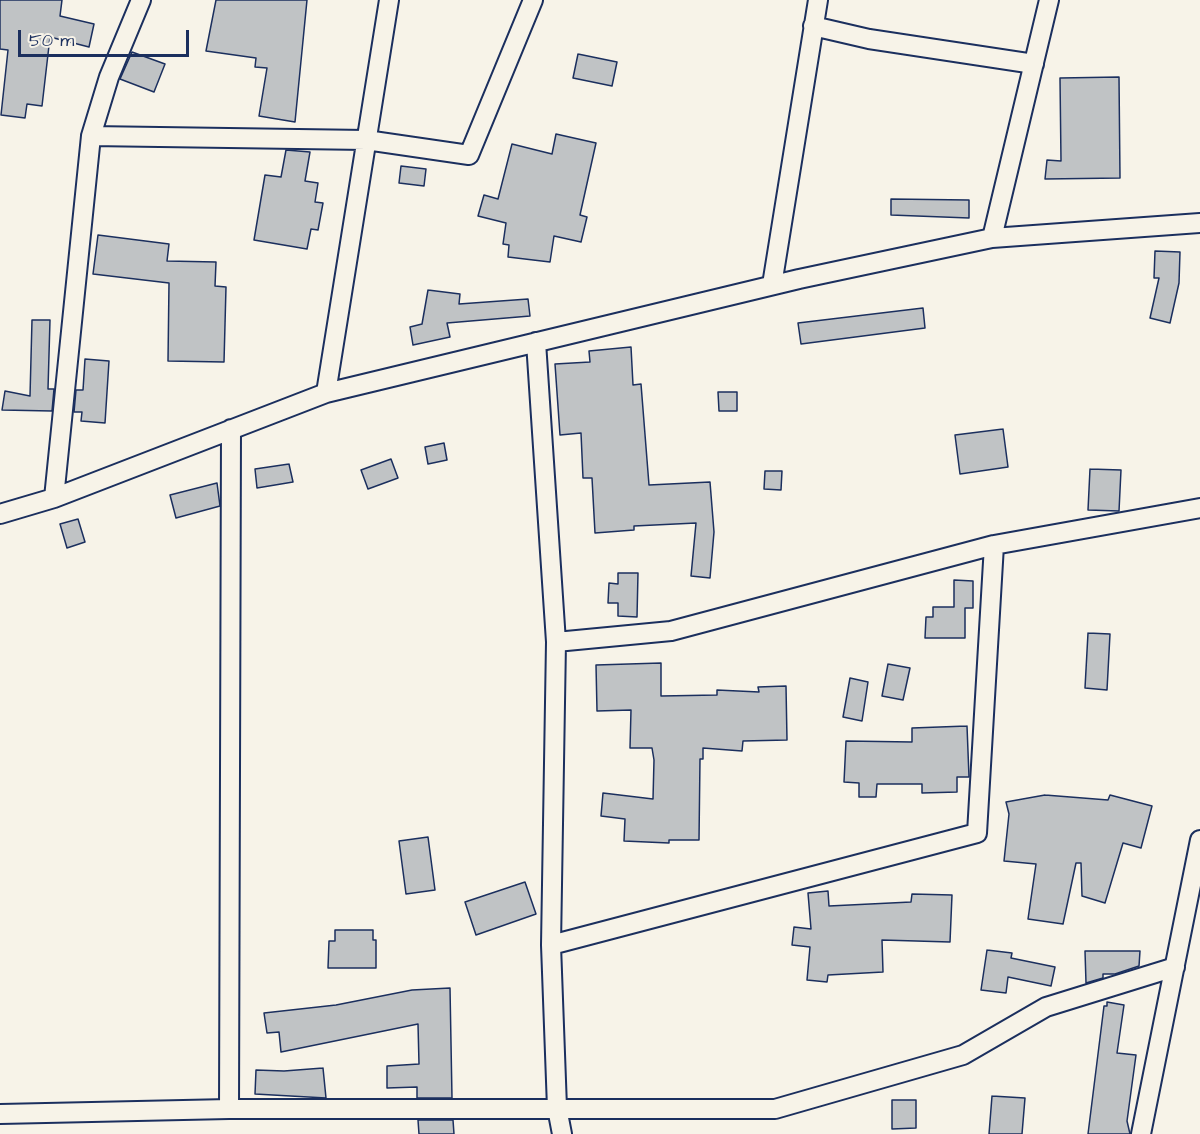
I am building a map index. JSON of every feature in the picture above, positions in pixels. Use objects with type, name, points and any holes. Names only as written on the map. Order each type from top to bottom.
[{"type":"street","points":[[54,498],[91,136],[109,76],[141,0]]},
{"type":"street","points":[[326,393],[389,0]]},
{"type":"street","points":[[91,136],[366,140],[469,154],[533,0]]},
{"type":"street","points":[[772,285],[818,0]]},
{"type":"street","points":[[992,238],[1049,0]]},
{"type":"street","points":[[813,26],[869,39],[1034,64]]},
{"type":"street","points":[[0,514],[54,498],[326,393],[536,342],[772,285],[992,238],[1200,223]]},
{"type":"street","points":[[536,342],[556,642],[551,945],[557,1108],[562,1134]]},
{"type":"street","points":[[229,1109],[231,429]]},
{"type":"street","points":[[556,642],[671,631],[994,545],[1200,508]]},
{"type":"street","points":[[551,945],[977,833],[994,545]]},
{"type":"street","points":[[1141,1134],[1200,840]]},
{"type":"street","points":[[0,1114],[229,1109],[775,1109],[963,1055],[1046,1007],[1175,967]]},
{"type":"building","points":[[0,0],[62,0],[60,16],[94,24],[89,47],[50,37],[42,106],[27,104],[25,118],[1,115],[8,50],[0,49]]},
{"type":"building","points":[[216,0],[307,0],[295,122],[259,116],[267,68],[255,67],[256,58],[206,51]]},
{"type":"building","points":[[132,52],[165,64],[154,92],[120,79]]},
{"type":"building","points":[[578,54],[617,62],[612,86],[573,78]]},
{"type":"building","points":[[1119,77],[1120,178],[1045,179],[1047,160],[1061,161],[1060,78]]},
{"type":"building","points":[[556,134],[596,143],[580,215],[587,217],[581,242],[554,236],[550,262],[508,257],[509,245],[503,244],[506,223],[478,216],[484,195],[498,199],[512,144],[552,154]]},
{"type":"building","points":[[286,150],[310,152],[305,181],[318,183],[315,202],[323,203],[318,230],[311,229],[307,249],[254,240],[265,175],[281,177]]},
{"type":"building","points":[[401,166],[426,169],[424,186],[399,183]]},
{"type":"building","points":[[891,199],[969,200],[969,218],[891,215]]},
{"type":"building","points":[[98,235],[169,244],[167,261],[216,262],[215,286],[226,287],[224,362],[168,361],[169,283],[93,274]]},
{"type":"building","points":[[1155,251],[1180,252],[1179,283],[1170,323],[1150,318],[1159,278],[1154,278]]},
{"type":"building","points":[[428,290],[460,294],[459,304],[528,299],[530,316],[447,323],[450,337],[413,345],[410,327],[422,324]]},
{"type":"building","points":[[923,308],[925,328],[801,344],[798,323]]},
{"type":"building","points":[[32,320],[50,320],[48,389],[54,389],[52,411],[2,410],[5,391],[30,396]]},
{"type":"building","points":[[631,347],[633,385],[641,384],[649,485],[710,482],[714,532],[710,578],[691,576],[696,523],[634,526],[634,530],[595,533],[592,478],[583,478],[581,433],[560,435],[555,364],[590,362],[589,351]]},
{"type":"building","points":[[85,359],[109,361],[105,423],[81,421],[82,412],[74,412],[76,390],[83,390]]},
{"type":"building","points":[[718,392],[737,392],[737,411],[719,411]]},
{"type":"building","points":[[1003,429],[1008,467],[960,474],[955,435]]},
{"type":"building","points":[[444,443],[447,460],[428,464],[425,447]]},
{"type":"building","points":[[391,459],[398,478],[368,489],[361,470]]},
{"type":"building","points":[[289,464],[293,482],[257,488],[255,469]]},
{"type":"building","points":[[1090,469],[1121,470],[1119,511],[1088,510]]},
{"type":"building","points":[[765,471],[782,471],[781,490],[764,489]]},
{"type":"building","points":[[217,483],[220,506],[176,518],[170,495]]},
{"type":"building","points":[[78,519],[85,542],[67,548],[60,524]]},
{"type":"building","points":[[618,573],[638,573],[637,617],[618,616],[618,603],[608,603],[609,583],[618,584]]},
{"type":"building","points":[[954,580],[973,581],[973,608],[965,608],[965,638],[925,638],[926,617],[933,617],[933,607],[954,607]]},
{"type":"building","points":[[1088,633],[1110,634],[1107,690],[1085,688]]},
{"type":"building","points":[[661,663],[661,696],[717,695],[717,690],[759,692],[758,687],[786,686],[787,740],[743,741],[742,751],[703,748],[703,759],[700,759],[699,840],[669,840],[669,843],[624,841],[625,819],[601,816],[603,793],[653,799],[654,760],[652,748],[630,748],[631,710],[597,711],[596,665]]},
{"type":"building","points":[[888,664],[910,668],[903,700],[882,696]]},
{"type":"building","points":[[850,678],[868,682],[862,721],[843,717]]},
{"type":"building","points":[[967,726],[969,777],[957,777],[957,792],[922,793],[922,784],[877,784],[876,797],[859,797],[859,783],[844,782],[846,741],[912,742],[912,728]]},
{"type":"building","points":[[1045,795],[1108,800],[1110,795],[1152,806],[1141,848],[1123,843],[1105,903],[1082,896],[1081,863],[1076,863],[1063,924],[1028,919],[1036,864],[1004,861],[1009,814],[1006,802]]},
{"type":"building","points":[[428,837],[435,890],[406,894],[399,841]]},
{"type":"building","points":[[525,882],[536,914],[476,935],[465,902]]},
{"type":"building","points":[[828,891],[829,906],[911,902],[912,894],[952,895],[950,942],[882,940],[883,972],[828,975],[827,982],[807,980],[810,947],[792,945],[794,927],[811,929],[808,893]]},
{"type":"building","points":[[335,930],[373,930],[373,940],[376,940],[376,968],[328,968],[329,941],[335,941]]},
{"type":"building","points":[[987,950],[1012,953],[1011,958],[1055,967],[1051,986],[1008,977],[1006,993],[981,990]]},
{"type":"building","points":[[1085,951],[1140,951],[1139,966],[1115,974],[1103,974],[1103,978],[1086,983]]},
{"type":"building","points":[[450,988],[452,1098],[417,1098],[417,1087],[387,1088],[387,1066],[419,1064],[418,1024],[281,1052],[279,1032],[267,1033],[264,1013],[336,1005],[412,990]]},
{"type":"building","points":[[1107,1002],[1124,1005],[1117,1053],[1136,1055],[1127,1121],[1130,1134],[1088,1134],[1104,1006],[1107,1006]]},
{"type":"building","points":[[323,1068],[326,1098],[255,1094],[256,1070],[284,1071]]},
{"type":"building","points":[[992,1096],[1025,1098],[1022,1134],[989,1134]]},
{"type":"building","points":[[892,1100],[916,1100],[916,1128],[892,1129]]},
{"type":"building","points":[[418,1120],[453,1120],[454,1134],[419,1134]]}]
